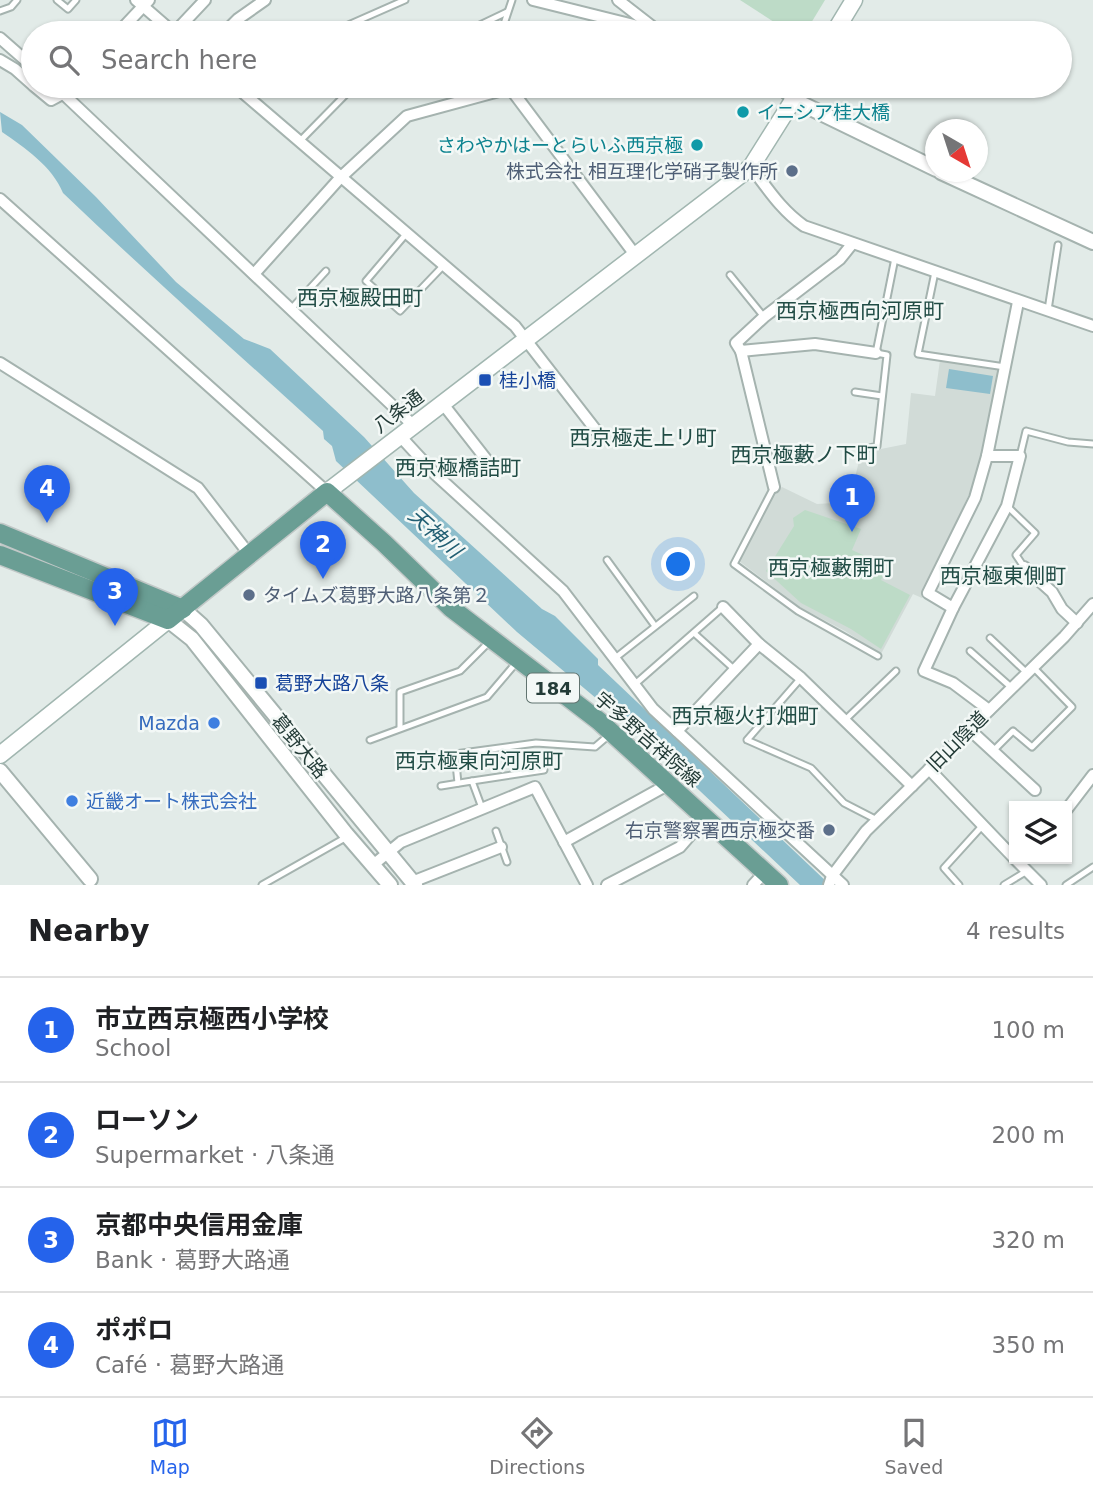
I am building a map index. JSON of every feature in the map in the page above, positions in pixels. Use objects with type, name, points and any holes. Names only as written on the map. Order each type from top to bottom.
[{"type":"main road","points":[[841,21],[854,0]]},
{"type":"main road","name":"八条通","points":[[0,755],[333,488],[751,167],[795,98]]},
{"type":"main road","name":"宇多野吉祥院線","points":[[333,488],[384,543],[451,608],[611,733],[706,817],[759,878],[779,885]]},
{"type":"main road","points":[[0,533],[176,614]]},
{"type":"main road","points":[[0,555],[176,614]]},
{"type":"street","points":[[185,21],[205,0]]},
{"type":"street","points":[[533,0],[618,21]]},
{"type":"street","points":[[618,0],[647,21]]},
{"type":"street","points":[[235,21],[265,1]]},
{"type":"street","points":[[128,21],[143,2],[162,21]]},
{"type":"street","points":[[0,38],[21,56]]},
{"type":"street","points":[[0,60],[21,75]]},
{"type":"street","points":[[73,98],[414,426]]},
{"type":"street","points":[[249,98],[514,326],[602,438]]},
{"type":"street","points":[[254,274],[340,178],[407,116],[462,98]]},
{"type":"street","points":[[518,98],[636,256]]},
{"type":"street","points":[[810,98],[925,163]]},
{"type":"street","points":[[751,167],[789,215],[804,226],[1093,326]]},
{"type":"street","points":[[963,182],[1093,242]]},
{"type":"street","points":[[0,199],[333,488]]},
{"type":"street","points":[[774,487],[741,351],[736,343],[764,317],[840,259],[852,244]]},
{"type":"street","points":[[953,608],[928,593],[975,498],[987,456],[1018,302]]},
{"type":"street","points":[[741,351],[815,344],[876,353]]},
{"type":"street","points":[[0,363],[198,488],[249,554]]},
{"type":"street","points":[[443,404],[493,468]]},
{"type":"street","points":[[396,439],[563,591],[653,709],[831,880],[843,885]]},
{"type":"street","points":[[987,456],[1020,456],[1007,506],[953,608],[924,671],[953,683],[989,710]]},
{"type":"street","points":[[1024,567],[1052,592],[1062,609],[1077,623]]},
{"type":"street","name":"旧山陰道","points":[[831,880],[877,820],[1077,623],[1093,604]]},
{"type":"street","points":[[723,607],[759,644],[801,678],[912,786]]},
{"type":"street","name":"葛野大路","points":[[176,614],[192,639],[390,885]]},
{"type":"street","name":"葛野大路","points":[[176,614],[201,625],[413,883]]},
{"type":"street","points":[[677,731],[759,644]]},
{"type":"street","points":[[969,729],[1035,790]]},
{"type":"street","points":[[929,769],[1009,852]]},
{"type":"street","points":[[0,771],[90,879]]},
{"type":"street","points":[[1072,802],[1093,775]]},
{"type":"street","points":[[564,842],[669,784]]},
{"type":"street","points":[[373,865],[401,842],[536,786],[587,885]]},
{"type":"street","points":[[607,885],[680,847],[706,817]]},
{"type":"street","points":[[413,883],[501,846]]},
{"type":"street","points":[[1021,864],[1041,885]]},
{"type":"lane","points":[[0,10],[11,7],[18,0]]},
{"type":"lane","points":[[57,0],[68,9],[76,0]]},
{"type":"lane","points":[[357,21],[405,0]]},
{"type":"lane","points":[[504,21],[512,0]]},
{"type":"lane","points":[[488,21],[507,12]]},
{"type":"lane","points":[[299,142],[342,98]]},
{"type":"lane","points":[[406,234],[366,281],[400,311],[443,265]]},
{"type":"lane","points":[[1048,310],[1058,245]]},
{"type":"lane","points":[[864,449],[877,446],[887,355],[876,353],[895,258]]},
{"type":"lane","points":[[291,309],[326,271]]},
{"type":"lane","points":[[935,272],[918,354],[1004,366]]},
{"type":"lane","points":[[730,275],[764,317]]},
{"type":"lane","points":[[855,392],[882,396]]},
{"type":"lane","points":[[1020,456],[1026,431],[1068,442],[1093,444]]},
{"type":"lane","points":[[774,487],[734,564],[798,611],[878,656]]},
{"type":"lane","points":[[1007,506],[1035,533],[1016,555],[1024,567]]},
{"type":"lane","points":[[607,560],[655,626]]},
{"type":"lane","points":[[614,659],[694,596]]},
{"type":"lane","points":[[634,685],[723,607]]},
{"type":"lane","points":[[694,633],[735,670]]},
{"type":"lane","points":[[990,638],[1072,706],[1032,747],[1013,731],[993,751]]},
{"type":"lane","points":[[400,728],[400,692],[460,671],[491,640]]},
{"type":"lane","points":[[970,651],[1012,688]]},
{"type":"lane","points":[[370,740],[487,697],[518,661]]},
{"type":"lane","points":[[845,720],[896,671]]},
{"type":"lane","points":[[801,678],[747,740],[811,768],[844,803],[877,820]]},
{"type":"lane","points":[[458,783],[455,754],[536,743],[595,747],[611,733]]},
{"type":"lane","points":[[441,786],[544,769]]},
{"type":"lane","points":[[529,772],[536,786]]},
{"type":"lane","points":[[472,781],[482,808]]},
{"type":"lane","points":[[959,885],[944,868],[983,825]]},
{"type":"lane","points":[[496,831],[507,862]]},
{"type":"lane","points":[[262,885],[348,836]]},
{"type":"lane","points":[[1066,885],[1093,867]]},
{"type":"lane","points":[[1004,885],[1027,871]]},
{"type":"shaded area","points":[[940,360],[1000,365],[974,483],[922,598],[913,594],[881,654],[801,608],[739,561],[770,496],[782,487],[817,504],[849,502],[861,453],[906,444],[911,393],[935,396]]},
{"type":"green space","points":[[740,0],[825,0],[812,21],[772,21]]},
{"type":"green space","points":[[805,510],[861,529],[852,550],[887,566],[881,580],[910,595],[881,649],[851,629],[801,603],[766,571],[794,526],[793,518]]},
{"type":"water","name":"天神川","points":[[0,112],[22,125],[96,197],[176,282],[244,339],[270,349],[364,437],[414,493],[542,609],[555,616],[598,659],[598,665],[830,885],[800,885],[600,697],[597,699],[517,632],[336,461],[332,446],[324,439],[323,431],[63,193],[52,174],[37,158],[2,132]]},
{"type":"water","points":[[949,369],[993,376],[990,394],[946,388]]},
{"type":"place","name":"イニシア桂大橋","points":[[743,112]]},
{"type":"place","name":"さわやかはーとらいふ西京極","points":[[697,145]]},
{"type":"place","name":"株式会社 相互理化学硝子製作所","points":[[792,171]]},
{"type":"place","name":"桂小橋","points":[[485,380]]},
{"type":"place","name":"ポポロ","points":[[47,523]]},
{"type":"place","name":"市立西京極西小学校","points":[[852,532]]},
{"type":"place","name":"ローソン","points":[[323,579]]},
{"type":"place","name":"タイムズ葛野大路八条第２","points":[[249,595]]},
{"type":"place","name":"京都中央信用金庫","points":[[115,626]]},
{"type":"place","name":"葛野大路八条","points":[[261,683]]},
{"type":"place","name":"Mazda","points":[[214,723]]},
{"type":"place","name":"近畿オート株式会社","points":[[72,801]]},
{"type":"place","name":"右京警察署西京極交番","points":[[829,830]]},
{"type":"district","name":"西京極殿田町","points":[[360,298]]},
{"type":"district","name":"西京極西向河原町","points":[[860,311]]},
{"type":"district","name":"西京極走上リ町","points":[[643,438]]},
{"type":"district","name":"西京極藪ノ下町","points":[[804,455]]},
{"type":"district","name":"西京極橋詰町","points":[[458,468]]},
{"type":"district","name":"西京極藪開町","points":[[831,568]]},
{"type":"district","name":"西京極東側町","points":[[1003,576]]},
{"type":"district","name":"西京極火打畑町","points":[[745,716]]},
{"type":"district","name":"西京極東向河原町","points":[[479,761]]}]
